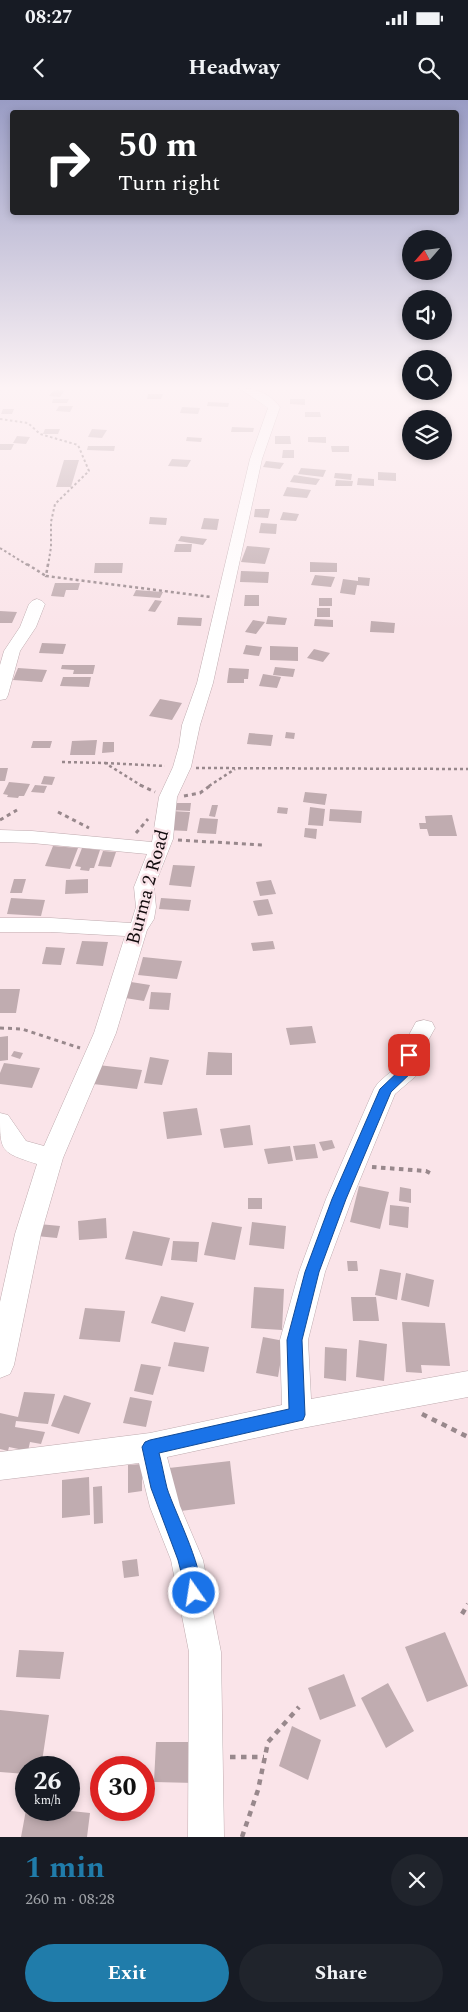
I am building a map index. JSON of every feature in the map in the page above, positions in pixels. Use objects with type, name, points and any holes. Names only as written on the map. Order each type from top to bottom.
[{"type":"street","name":"Burma 2 Road","points":[[0,1365],[28,1234],[52,1158],[105,1033],[137,930],[144,919],[146,907],[144,887],[160,844],[167,803],[182,767],[191,725],[206,683],[254,469]]},
{"type":"street","points":[[0,695],[12,651],[28,627],[37,604]]},
{"type":"street","points":[[0,836],[107,844],[160,844]]},
{"type":"street","points":[[0,926],[51,925],[137,930]]},
{"type":"street","points":[[297,1415],[294,1340],[312,1272],[339,1199],[386,1089],[408,1070],[409,1055],[424,1028]]},
{"type":"street","points":[[0,1122],[18,1148],[52,1158]]},
{"type":"street","points":[[0,1466],[150,1447],[297,1415],[468,1384]]},
{"type":"street","points":[[150,1447],[165,1507],[186,1560],[198,1610],[205,1652],[206,1837]]},
{"type":"path","points":[[46,576],[51,547],[51,522],[55,504],[89,472],[88,469]]},
{"type":"path","points":[[0,548],[46,576],[224,599]]},
{"type":"path","points":[[62,762],[236,769],[468,769]]},
{"type":"path","points":[[105,763],[167,803]]},
{"type":"path","points":[[58,812],[96,832],[107,844],[128,838],[138,831],[146,819],[170,799],[200,793],[236,769]]},
{"type":"path","points":[[0,820],[17,810]]},
{"type":"path","points":[[160,844],[263,845]]},
{"type":"path","points":[[0,1028],[22,1029],[95,1053]]},
{"type":"path","points":[[355,1162],[373,1167],[426,1170],[432,1174]]},
{"type":"path","points":[[401,1396],[420,1413],[468,1437]]},
{"type":"path","points":[[462,1614],[468,1604]]},
{"type":"path","points":[[242,1837],[258,1790],[268,1742],[299,1707]]},
{"type":"path","points":[[207,1760],[242,1756],[264,1757]]},
{"type":"building","points":[[61,469],[76,469],[71,487],[56,487]]},
{"type":"building","points":[[300,469],[326,470],[323,477],[298,474]]},
{"type":"building","points":[[378,472],[396,473],[396,481],[378,480]]},
{"type":"building","points":[[335,473],[352,474],[351,480],[334,478]]},
{"type":"building","points":[[294,475],[320,479],[316,485],[290,482]]},
{"type":"building","points":[[358,478],[374,479],[374,486],[357,485]]},
{"type":"building","points":[[336,480],[353,481],[352,486],[335,486]]},
{"type":"building","points":[[287,487],[311,490],[307,498],[283,496]]},
{"type":"building","points":[[255,509],[270,509],[268,518],[254,517]]},
{"type":"building","points":[[283,512],[299,514],[296,521],[280,520]]},
{"type":"building","points":[[150,517],[167,518],[166,525],[149,524]]},
{"type":"building","points":[[204,518],[219,519],[217,530],[201,529]]},
{"type":"building","points":[[261,523],[277,524],[276,534],[259,533]]},
{"type":"building","points":[[181,536],[207,539],[203,545],[178,541]]},
{"type":"building","points":[[176,544],[192,544],[191,552],[174,552]]},
{"type":"building","points":[[247,546],[270,548],[265,564],[241,562]]},
{"type":"building","points":[[310,562],[337,563],[337,572],[310,572]]},
{"type":"building","points":[[95,563],[123,563],[122,573],[94,573]]},
{"type":"building","points":[[241,571],[269,572],[268,583],[240,582]]},
{"type":"building","points":[[315,575],[335,577],[331,587],[311,585]]},
{"type":"building","points":[[358,577],[370,578],[369,586],[357,585],[355,595],[340,593],[343,579],[358,581]]},
{"type":"building","points":[[55,583],[80,583],[78,590],[66,590],[64,597],[51,596]]},
{"type":"building","points":[[136,590],[163,592],[160,598],[133,596]]},
{"type":"building","points":[[245,595],[259,595],[259,606],[244,606]]},
{"type":"building","points":[[319,598],[332,598],[332,606],[319,606]]},
{"type":"building","points":[[155,600],[162,601],[155,612],[148,611]]},
{"type":"building","points":[[317,608],[330,608],[330,617],[317,617]]},
{"type":"building","points":[[0,611],[17,612],[12,623],[0,623]]},
{"type":"building","points":[[268,616],[287,618],[285,625],[266,624]]},
{"type":"building","points":[[178,617],[202,618],[201,626],[177,625]]},
{"type":"building","points":[[315,619],[333,620],[333,627],[314,626]]},
{"type":"building","points":[[253,620],[265,622],[256,634],[245,632]]},
{"type":"building","points":[[371,621],[395,623],[394,633],[370,632]]},
{"type":"building","points":[[42,643],[66,644],[63,654],[39,653]]},
{"type":"building","points":[[246,645],[262,647],[259,656],[243,654]]},
{"type":"building","points":[[270,646],[298,647],[298,661],[270,660]]},
{"type":"building","points":[[314,649],[330,653],[323,662],[307,658]]},
{"type":"building","points":[[62,665],[95,665],[93,674],[73,674],[74,670],[61,669]]},
{"type":"building","points":[[275,667],[295,669],[293,677],[273,675]]},
{"type":"building","points":[[18,668],[47,670],[42,682],[13,680]]},
{"type":"building","points":[[229,668],[249,669],[248,679],[244,679],[244,683],[227,683]]},
{"type":"building","points":[[263,674],[281,677],[277,688],[259,686]]},
{"type":"building","points":[[63,677],[91,677],[89,687],[60,686]]},
{"type":"building","points":[[160,699],[182,703],[172,720],[149,716]]},
{"type":"building","points":[[286,732],[295,733],[294,739],[285,738]]},
{"type":"building","points":[[249,733],[273,735],[271,746],[247,744]]},
{"type":"building","points":[[97,740],[95,755],[70,755],[72,741]]},
{"type":"building","points":[[33,741],[52,741],[50,748],[31,748]]},
{"type":"building","points":[[103,742],[114,742],[114,752],[102,753]]},
{"type":"building","points":[[0,768],[8,768],[5,781],[0,781]]},
{"type":"building","points":[[44,776],[55,777],[52,785],[41,784]]},
{"type":"building","points":[[9,782],[30,784],[24,796],[19,796],[18,798],[7,797],[8,795],[3,794]]},
{"type":"building","points":[[35,785],[47,786],[44,793],[31,792]]},
{"type":"building","points":[[305,792],[327,794],[325,805],[303,802]]},
{"type":"building","points":[[170,803],[191,803],[190,811],[169,810]]},
{"type":"building","points":[[212,805],[218,805],[215,817],[209,816]]},
{"type":"building","points":[[278,807],[288,808],[287,814],[277,813]]},
{"type":"building","points":[[310,807],[325,809],[323,826],[308,825]]},
{"type":"building","points":[[330,809],[362,811],[361,823],[329,821]]},
{"type":"building","points":[[170,811],[190,812],[187,831],[166,830]]},
{"type":"building","points":[[452,815],[457,836],[429,836],[427,829],[420,829],[419,823],[426,823],[425,816]]},
{"type":"building","points":[[200,818],[218,819],[216,834],[197,833]]},
{"type":"building","points":[[305,828],[317,829],[316,839],[304,837]]},
{"type":"building","points":[[53,846],[78,848],[70,869],[45,866]]},
{"type":"building","points":[[82,848],[100,850],[94,868],[90,868],[89,871],[80,870],[81,867],[75,866]]},
{"type":"building","points":[[103,851],[116,852],[111,867],[98,866]]},
{"type":"building","points":[[173,865],[195,866],[191,887],[169,885]]},
{"type":"building","points":[[14,879],[26,879],[22,893],[10,893]]},
{"type":"building","points":[[88,879],[88,893],[65,894],[66,880]]},
{"type":"building","points":[[271,880],[276,894],[260,896],[256,882]]},
{"type":"building","points":[[11,898],[45,900],[41,916],[7,914]]},
{"type":"building","points":[[161,898],[191,900],[189,911],[159,909]]},
{"type":"building","points":[[268,899],[273,914],[258,916],[253,901]]},
{"type":"building","points":[[82,941],[108,942],[103,966],[76,964]]},
{"type":"building","points":[[273,941],[275,949],[253,951],[251,943]]},
{"type":"building","points":[[46,947],[65,948],[61,965],[42,964]]},
{"type":"building","points":[[143,957],[182,961],[177,979],[138,975]]},
{"type":"building","points":[[131,982],[150,985],[144,1001],[125,998]]},
{"type":"building","points":[[0,989],[20,989],[16,1013],[0,1013]]},
{"type":"building","points":[[151,992],[171,993],[169,1010],[149,1009]]},
{"type":"building","points":[[312,1026],[316,1043],[290,1045],[286,1028]]},
{"type":"building","points":[[8,1036],[8,1060],[0,1061],[0,1037]]},
{"type":"building","points":[[14,1051],[23,1053],[20,1059],[11,1056]]},
{"type":"building","points":[[208,1052],[232,1053],[232,1075],[206,1075]]},
{"type":"building","points":[[150,1057],[169,1060],[162,1085],[144,1083]]},
{"type":"building","points":[[4,1063],[40,1068],[32,1088],[0,1084],[0,1073]]},
{"type":"building","points":[[98,1065],[142,1070],[137,1089],[93,1084]]},
{"type":"building","points":[[197,1108],[202,1135],[167,1139],[163,1112]]},
{"type":"building","points":[[250,1125],[253,1145],[224,1148],[220,1129]]},
{"type":"building","points":[[332,1140],[335,1148],[323,1151],[319,1142]]},
{"type":"building","points":[[315,1144],[318,1158],[296,1160],[293,1146]]},
{"type":"building","points":[[290,1146],[293,1161],[268,1164],[264,1149]]},
{"type":"building","points":[[359,1186],[389,1192],[380,1229],[350,1222]]},
{"type":"building","points":[[400,1187],[411,1189],[411,1203],[399,1201]]},
{"type":"building","points":[[248,1198],[262,1198],[262,1209],[248,1209]]},
{"type":"building","points":[[390,1205],[409,1207],[408,1228],[389,1225]]},
{"type":"building","points":[[106,1218],[107,1238],[79,1240],[78,1221]]},
{"type":"building","points":[[212,1222],[242,1227],[235,1260],[204,1255]]},
{"type":"building","points":[[252,1222],[286,1226],[284,1249],[249,1245]]},
{"type":"building","points":[[39,1224],[60,1226],[57,1238],[36,1236]]},
{"type":"building","points":[[133,1231],[170,1238],[162,1266],[125,1259]]},
{"type":"building","points":[[173,1241],[199,1242],[197,1262],[171,1260]]},
{"type":"building","points":[[347,1261],[357,1261],[358,1271],[348,1271]]},
{"type":"building","points":[[380,1269],[401,1273],[397,1300],[375,1295]]},
{"type":"building","points":[[406,1273],[434,1280],[429,1307],[401,1300]]},
{"type":"building","points":[[254,1287],[284,1289],[282,1330],[251,1328]]},
{"type":"building","points":[[161,1296],[194,1303],[185,1332],[151,1323]]},
{"type":"building","points":[[351,1297],[376,1297],[379,1321],[353,1321]]},
{"type":"building","points":[[85,1308],[125,1311],[120,1342],[79,1339]]},
{"type":"building","points":[[402,1322],[445,1323],[450,1366],[421,1365],[422,1373],[406,1372]]},
{"type":"building","points":[[263,1337],[284,1341],[278,1377],[256,1373]]},
{"type":"building","points":[[359,1340],[387,1344],[384,1381],[356,1377]]},
{"type":"building","points":[[174,1342],[209,1347],[204,1372],[168,1366]]},
{"type":"building","points":[[325,1347],[347,1349],[346,1381],[324,1378]]},
{"type":"building","points":[[141,1364],[161,1367],[153,1395],[134,1391]]},
{"type":"building","points":[[24,1392],[55,1394],[48,1424],[16,1421],[15,1427],[45,1432],[41,1444],[30,1442],[28,1451],[9,1447],[8,1451],[0,1449],[0,1413],[18,1417]]},
{"type":"building","points":[[64,1395],[91,1403],[79,1434],[51,1426]]},
{"type":"building","points":[[130,1397],[152,1401],[146,1427],[123,1423]]},
{"type":"building","points":[[230,1461],[235,1504],[173,1512],[169,1468]]},
{"type":"building","points":[[142,1464],[142,1491],[128,1493],[128,1465]]},
{"type":"building","points":[[89,1477],[90,1515],[62,1518],[62,1480]]},
{"type":"building","points":[[102,1486],[103,1523],[94,1524],[93,1487]]},
{"type":"building","points":[[137,1559],[139,1576],[124,1578],[122,1561]]},
{"type":"building","points":[[445,1632],[468,1686],[427,1702],[405,1647]]},
{"type":"building","points":[[19,1650],[64,1652],[60,1679],[16,1677]]},
{"type":"building","points":[[344,1674],[356,1706],[320,1720],[308,1688]]},
{"type":"building","points":[[388,1683],[414,1731],[386,1748],[361,1698]]},
{"type":"building","points":[[0,1710],[49,1715],[43,1756],[15,1756],[15,1773],[0,1772]]},
{"type":"building","points":[[292,1726],[321,1740],[308,1780],[279,1766]]},
{"type":"building","points":[[156,1742],[196,1742],[195,1783],[155,1782]]},
{"type":"building","points":[[80,1812],[90,1813],[87,1837],[21,1837],[24,1821],[80,1821]]},
{"type":"route","points":[[194,1593],[186,1560],[159,1488],[150,1447],[297,1415],[294,1340],[312,1272],[339,1199],[377,1109],[386,1089],[408,1070],[409,1055]]}]
